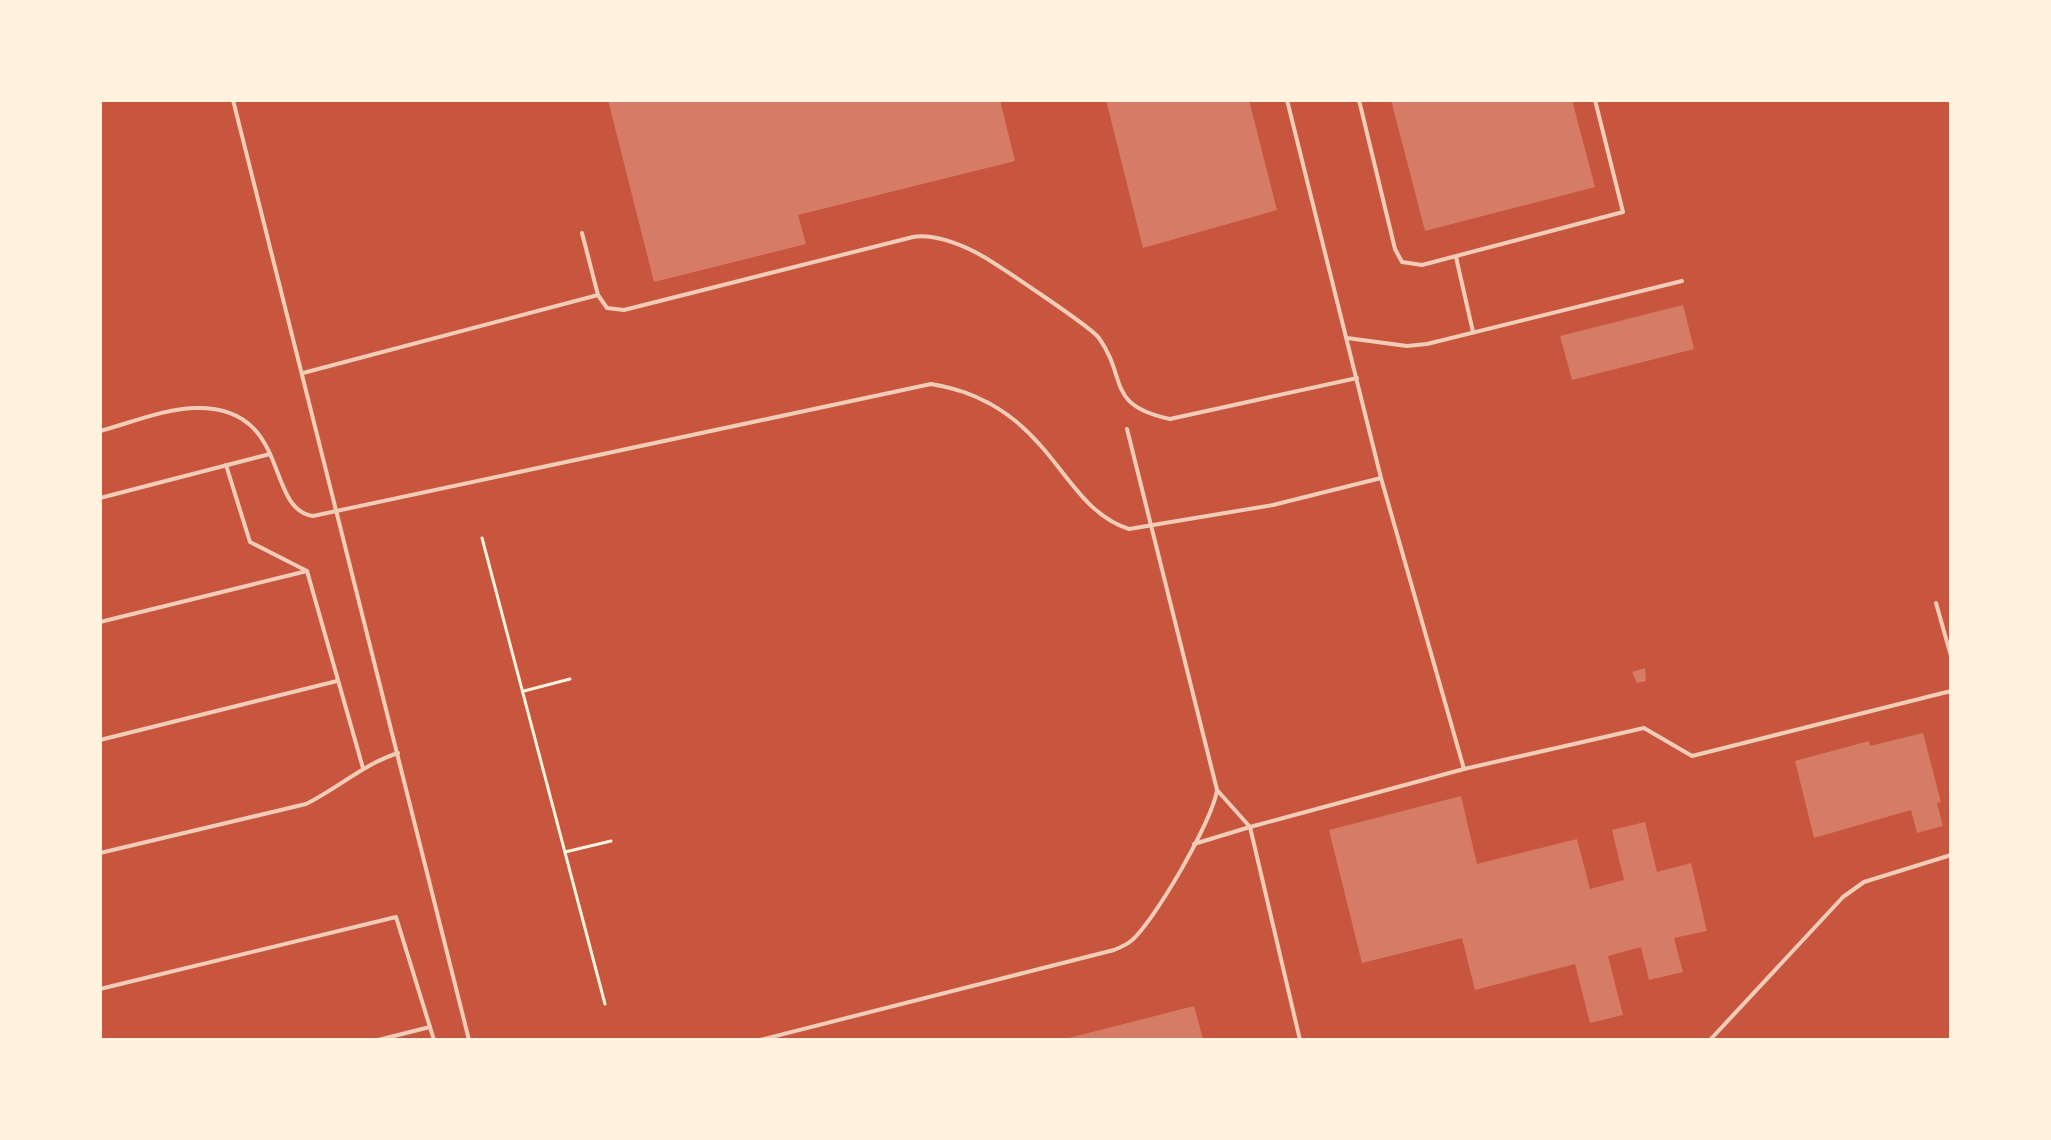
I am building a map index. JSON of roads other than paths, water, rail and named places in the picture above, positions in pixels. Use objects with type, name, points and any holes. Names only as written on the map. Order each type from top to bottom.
[{"type":"lane","points":[[233,100],[469,1040]]},
{"type":"lane","points":[[1287,100],[1381,478],[1464,769]]},
{"type":"lane","points":[[1359,100],[1395,249],[1402,262],[1422,265],[1623,212],[1595,100]]},
{"type":"lane","points":[[582,233],[598,295],[607,308],[624,310],[913,237],[931,236],[976,253],[1098,336],[1126,398],[1149,415],[1170,419],[1357,378]]},
{"type":"lane","points":[[1456,257],[1473,332]]},
{"type":"lane","points":[[1347,338],[1407,346],[1682,281]]},
{"type":"lane","points":[[302,373],[598,295]]},
{"type":"lane","points":[[100,431],[194,408],[208,409],[257,429],[296,510],[313,516],[931,384],[974,395],[1018,421],[1069,482],[1113,524],[1129,529],[1273,505],[1381,478]]},
{"type":"lane","points":[[1127,429],[1217,790],[1250,827],[1300,1040]]},
{"type":"lane","points":[[100,498],[270,454]]},
{"type":"lane","points":[[226,465],[250,542],[307,571],[363,768]]},
{"type":"lane","points":[[100,622],[307,571]]},
{"type":"lane","points":[[1936,603],[1951,656]]},
{"type":"lane","points":[[100,740],[337,681]]},
{"type":"lane","points":[[1194,844],[1464,769],[1644,728],[1692,756],[1951,691]]},
{"type":"lane","points":[[100,853],[306,804],[363,768],[398,753]]},
{"type":"lane","points":[[760,1040],[1114,950],[1130,942],[1146,924],[1210,818],[1217,790]]},
{"type":"lane","points":[[1710,1040],[1843,897],[1864,882],[1951,855]]},
{"type":"lane","points":[[100,989],[396,917],[434,1040]]},
{"type":"lane","points":[[378,1040],[430,1027]]}]
